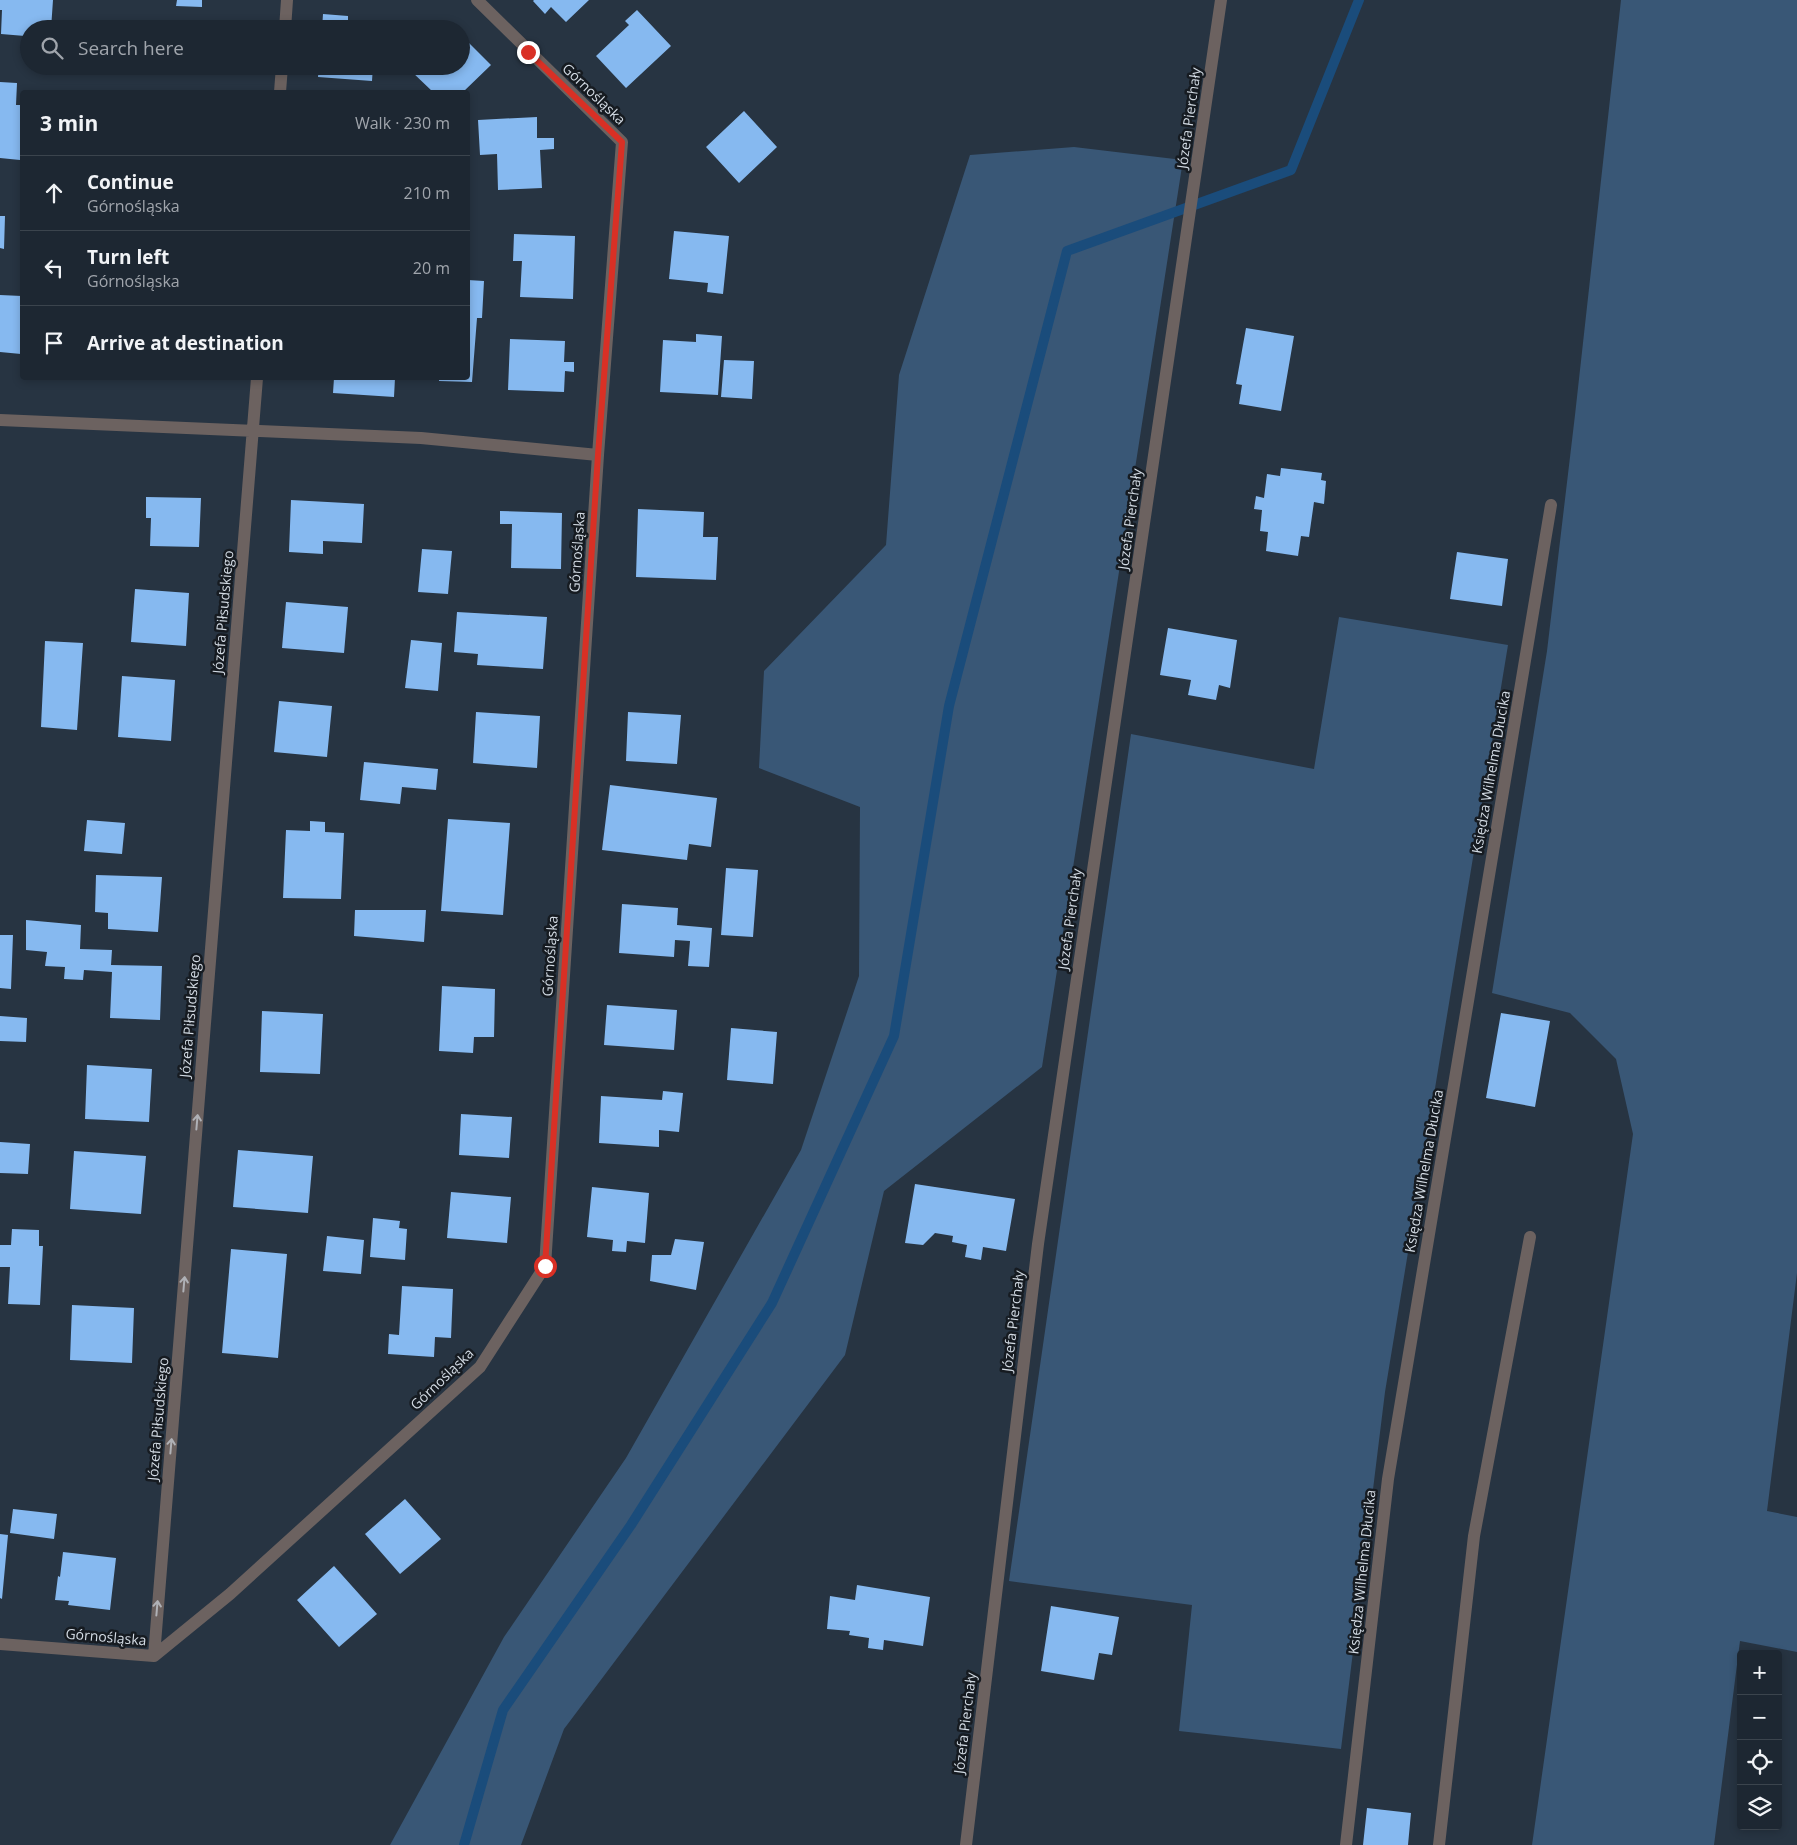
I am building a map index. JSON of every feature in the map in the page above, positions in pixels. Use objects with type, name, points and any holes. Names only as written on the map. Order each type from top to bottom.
[{"type":"street","points":[[286,20],[287,0]]},
{"type":"street","name":"Górnośląska","points":[[0,1644],[154,1656],[230,1594],[480,1367],[545,1266],[598,455],[622,142],[477,0]]},
{"type":"street","name":"Józefa Pierchały","points":[[966,1845],[1038,1244],[1221,0]]},
{"type":"street","points":[[280,90],[281,75]]},
{"type":"street","name":"Józefa Piłsudskiego","points":[[154,1656],[257,380]]},
{"type":"street","points":[[0,420],[421,438],[598,455]]},
{"type":"street","name":"Księdza Wilhelma Dłucika","points":[[1346,1845],[1388,1479],[1551,505]]},
{"type":"street","points":[[1439,1845],[1474,1536],[1530,1237]]},
{"type":"shaded area","points":[[1621,0],[1797,0],[1797,1273],[1767,1511],[1797,1517],[1797,1652],[1740,1641],[1739,1650],[1737,1650],[1737,1665],[1714,1845],[1532,1845],[1633,1134],[1616,1059],[1570,1013],[1492,993],[1547,651]]},
{"type":"shaded area","points":[[1074,147],[1183,160],[1042,1067],[884,1191],[845,1355],[564,1729],[521,1845],[390,1845],[504,1637],[626,1458],[801,1150],[859,976],[860,807],[759,768],[764,671],[886,545],[899,375],[970,155]]},
{"type":"shaded area","points":[[1339,617],[1508,645],[1385,1392],[1341,1749],[1179,1731],[1192,1605],[1009,1581],[1131,734],[1314,769]]},
{"type":"building","points":[[0,0],[53,0],[52,20],[20,20],[20,36],[1,34],[2,10],[0,10]]},
{"type":"building","points":[[177,0],[202,0],[202,7],[176,6]]},
{"type":"building","points":[[534,0],[589,0],[566,22],[551,7],[545,14]]},
{"type":"building","points":[[637,10],[671,46],[626,88],[596,56],[629,25],[625,21]]},
{"type":"building","points":[[323,14],[348,16],[348,20],[323,20]]},
{"type":"building","points":[[470,44],[491,65],[465,90],[431,90],[415,75],[470,75]]},
{"type":"building","points":[[318,75],[372,75],[372,81],[318,77]]},
{"type":"building","points":[[0,82],[17,83],[16,105],[20,105],[20,160],[0,158]]},
{"type":"building","points":[[744,111],[777,147],[739,183],[706,147]]},
{"type":"building","points":[[537,117],[537,138],[554,138],[554,149],[540,150],[542,188],[498,190],[497,154],[480,155],[478,120]]},
{"type":"building","points":[[0,216],[5,216],[4,249],[0,248]]},
{"type":"building","points":[[674,231],[729,236],[723,294],[707,292],[708,283],[669,279]]},
{"type":"building","points":[[514,234],[575,236],[573,299],[520,297],[522,261],[513,261]]},
{"type":"building","points":[[470,280],[484,281],[482,318],[477,318],[472,382],[439,381],[470,380]]},
{"type":"building","points":[[0,295],[20,296],[20,354],[0,352]]},
{"type":"building","points":[[1246,328],[1294,336],[1281,411],[1239,404],[1242,385],[1236,384]]},
{"type":"building","points":[[696,334],[722,336],[718,395],[660,392],[663,340],[696,342]]},
{"type":"building","points":[[510,339],[565,341],[564,362],[574,362],[574,372],[565,371],[564,392],[508,390]]},
{"type":"building","points":[[724,360],[754,361],[752,399],[721,397]]},
{"type":"building","points":[[334,380],[395,380],[394,397],[333,393]]},
{"type":"building","points":[[1281,468],[1322,473],[1321,480],[1326,481],[1324,504],[1314,502],[1309,537],[1301,536],[1298,556],[1266,551],[1268,532],[1260,531],[1262,510],[1254,509],[1256,496],[1264,498],[1267,474],[1280,476]]},
{"type":"building","points":[[146,497],[201,498],[199,547],[150,546],[151,518],[146,518]]},
{"type":"building","points":[[291,500],[364,504],[362,543],[323,541],[323,554],[289,552]]},
{"type":"building","points":[[638,509],[704,512],[703,537],[718,537],[716,580],[636,577]]},
{"type":"building","points":[[500,511],[562,513],[561,569],[511,568],[512,524],[500,524]]},
{"type":"building","points":[[422,549],[452,551],[448,594],[418,592]]},
{"type":"building","points":[[1457,552],[1508,559],[1502,606],[1450,599]]},
{"type":"building","points":[[135,589],[189,593],[186,646],[131,642]]},
{"type":"building","points":[[286,602],[348,607],[344,653],[282,648]]},
{"type":"building","points":[[457,612],[547,617],[543,669],[477,665],[478,654],[454,652]]},
{"type":"building","points":[[1168,628],[1237,640],[1230,688],[1219,685],[1216,700],[1188,695],[1191,680],[1160,675]]},
{"type":"building","points":[[411,640],[442,643],[438,691],[405,688]]},
{"type":"building","points":[[45,641],[83,643],[77,730],[41,727]]},
{"type":"building","points":[[122,676],[175,680],[171,741],[118,737]]},
{"type":"building","points":[[279,701],[332,706],[327,757],[274,752]]},
{"type":"building","points":[[476,712],[540,716],[537,768],[473,763]]},
{"type":"building","points":[[628,712],[681,715],[677,764],[626,761]]},
{"type":"building","points":[[364,762],[438,769],[436,790],[402,787],[400,804],[360,800]]},
{"type":"building","points":[[610,785],[717,798],[711,847],[689,844],[687,860],[602,850]]},
{"type":"building","points":[[448,819],[510,823],[503,915],[441,911]]},
{"type":"building","points":[[87,820],[125,823],[122,854],[84,851]]},
{"type":"building","points":[[310,821],[325,822],[325,832],[344,833],[341,899],[283,898],[286,830],[310,831]]},
{"type":"building","points":[[726,868],[758,870],[753,937],[721,935]]},
{"type":"building","points":[[96,875],[162,877],[158,932],[108,929],[108,913],[95,912]]},
{"type":"building","points":[[622,904],[678,908],[677,925],[712,928],[709,967],[688,966],[690,941],[675,940],[674,957],[619,953]]},
{"type":"building","points":[[355,910],[426,910],[424,942],[354,936]]},
{"type":"building","points":[[26,920],[81,925],[80,949],[112,950],[111,965],[162,966],[160,1020],[110,1018],[112,972],[84,970],[83,980],[64,979],[65,967],[45,966],[47,952],[26,950]]},
{"type":"building","points":[[0,935],[13,935],[11,989],[0,988]]},
{"type":"building","points":[[442,986],[495,989],[494,1037],[474,1037],[473,1053],[439,1051]]},
{"type":"building","points":[[607,1005],[677,1010],[674,1050],[604,1045]]},
{"type":"building","points":[[262,1011],[323,1014],[320,1074],[260,1072]]},
{"type":"building","points":[[1501,1013],[1550,1021],[1535,1107],[1486,1098]]},
{"type":"building","points":[[0,1016],[27,1018],[26,1042],[0,1041]]},
{"type":"building","points":[[731,1028],[777,1032],[773,1084],[727,1080]]},
{"type":"building","points":[[87,1065],[152,1069],[149,1122],[85,1119]]},
{"type":"building","points":[[663,1091],[683,1093],[679,1132],[659,1130],[659,1147],[599,1143],[601,1096],[662,1100]]},
{"type":"building","points":[[461,1114],[512,1117],[509,1158],[459,1155]]},
{"type":"building","points":[[0,1142],[30,1144],[28,1174],[0,1173]]},
{"type":"building","points":[[238,1150],[313,1156],[308,1213],[233,1207]]},
{"type":"building","points":[[74,1151],[146,1156],[141,1214],[70,1209]]},
{"type":"building","points":[[915,1184],[1015,1199],[1006,1251],[983,1247],[981,1260],[965,1257],[967,1245],[952,1242],[953,1236],[935,1233],[923,1245],[905,1243]]},
{"type":"building","points":[[592,1187],[649,1193],[645,1243],[627,1241],[626,1252],[612,1251],[613,1240],[587,1237]]},
{"type":"building","points":[[451,1192],[511,1197],[507,1243],[447,1238]]},
{"type":"building","points":[[373,1218],[400,1221],[399,1228],[407,1229],[405,1260],[370,1257]]},
{"type":"building","points":[[12,1229],[39,1230],[39,1246],[43,1246],[40,1305],[8,1304],[10,1267],[0,1267],[0,1245],[11,1245]]},
{"type":"building","points":[[327,1236],[364,1240],[361,1274],[323,1271]]},
{"type":"building","points":[[675,1239],[704,1242],[696,1290],[650,1281],[652,1255],[671,1255]]},
{"type":"building","points":[[231,1249],[287,1254],[278,1358],[222,1353]]},
{"type":"building","points":[[402,1286],[453,1289],[451,1338],[435,1337],[434,1357],[388,1354],[389,1334],[399,1335]]},
{"type":"building","points":[[72,1305],[134,1308],[132,1363],[70,1360]]},
{"type":"building","points":[[405,1499],[441,1539],[400,1574],[365,1534]]},
{"type":"building","points":[[13,1509],[57,1514],[54,1539],[10,1533]]},
{"type":"building","points":[[0,1534],[8,1535],[2,1599],[0,1598]]},
{"type":"building","points":[[63,1552],[116,1558],[110,1610],[68,1605],[69,1601],[55,1600]]},
{"type":"building","points":[[334,1566],[377,1614],[339,1647],[297,1600]]},
{"type":"building","points":[[857,1585],[930,1597],[923,1646],[884,1640],[883,1650],[868,1648],[869,1638],[849,1635],[850,1631],[827,1629],[830,1596],[855,1600]]},
{"type":"building","points":[[1051,1606],[1119,1617],[1112,1655],[1099,1653],[1094,1680],[1041,1671]]},
{"type":"building","points":[[1367,1808],[1411,1813],[1408,1845],[1363,1845]]},
{"type":"waterway","points":[[464,1845],[503,1710],[631,1525],[772,1303],[894,1036],[949,706],[1067,251],[1291,170],[1359,0]]},
{"type":"route","points":[[528,52],[622,142],[598,455],[545,1266]]}]
